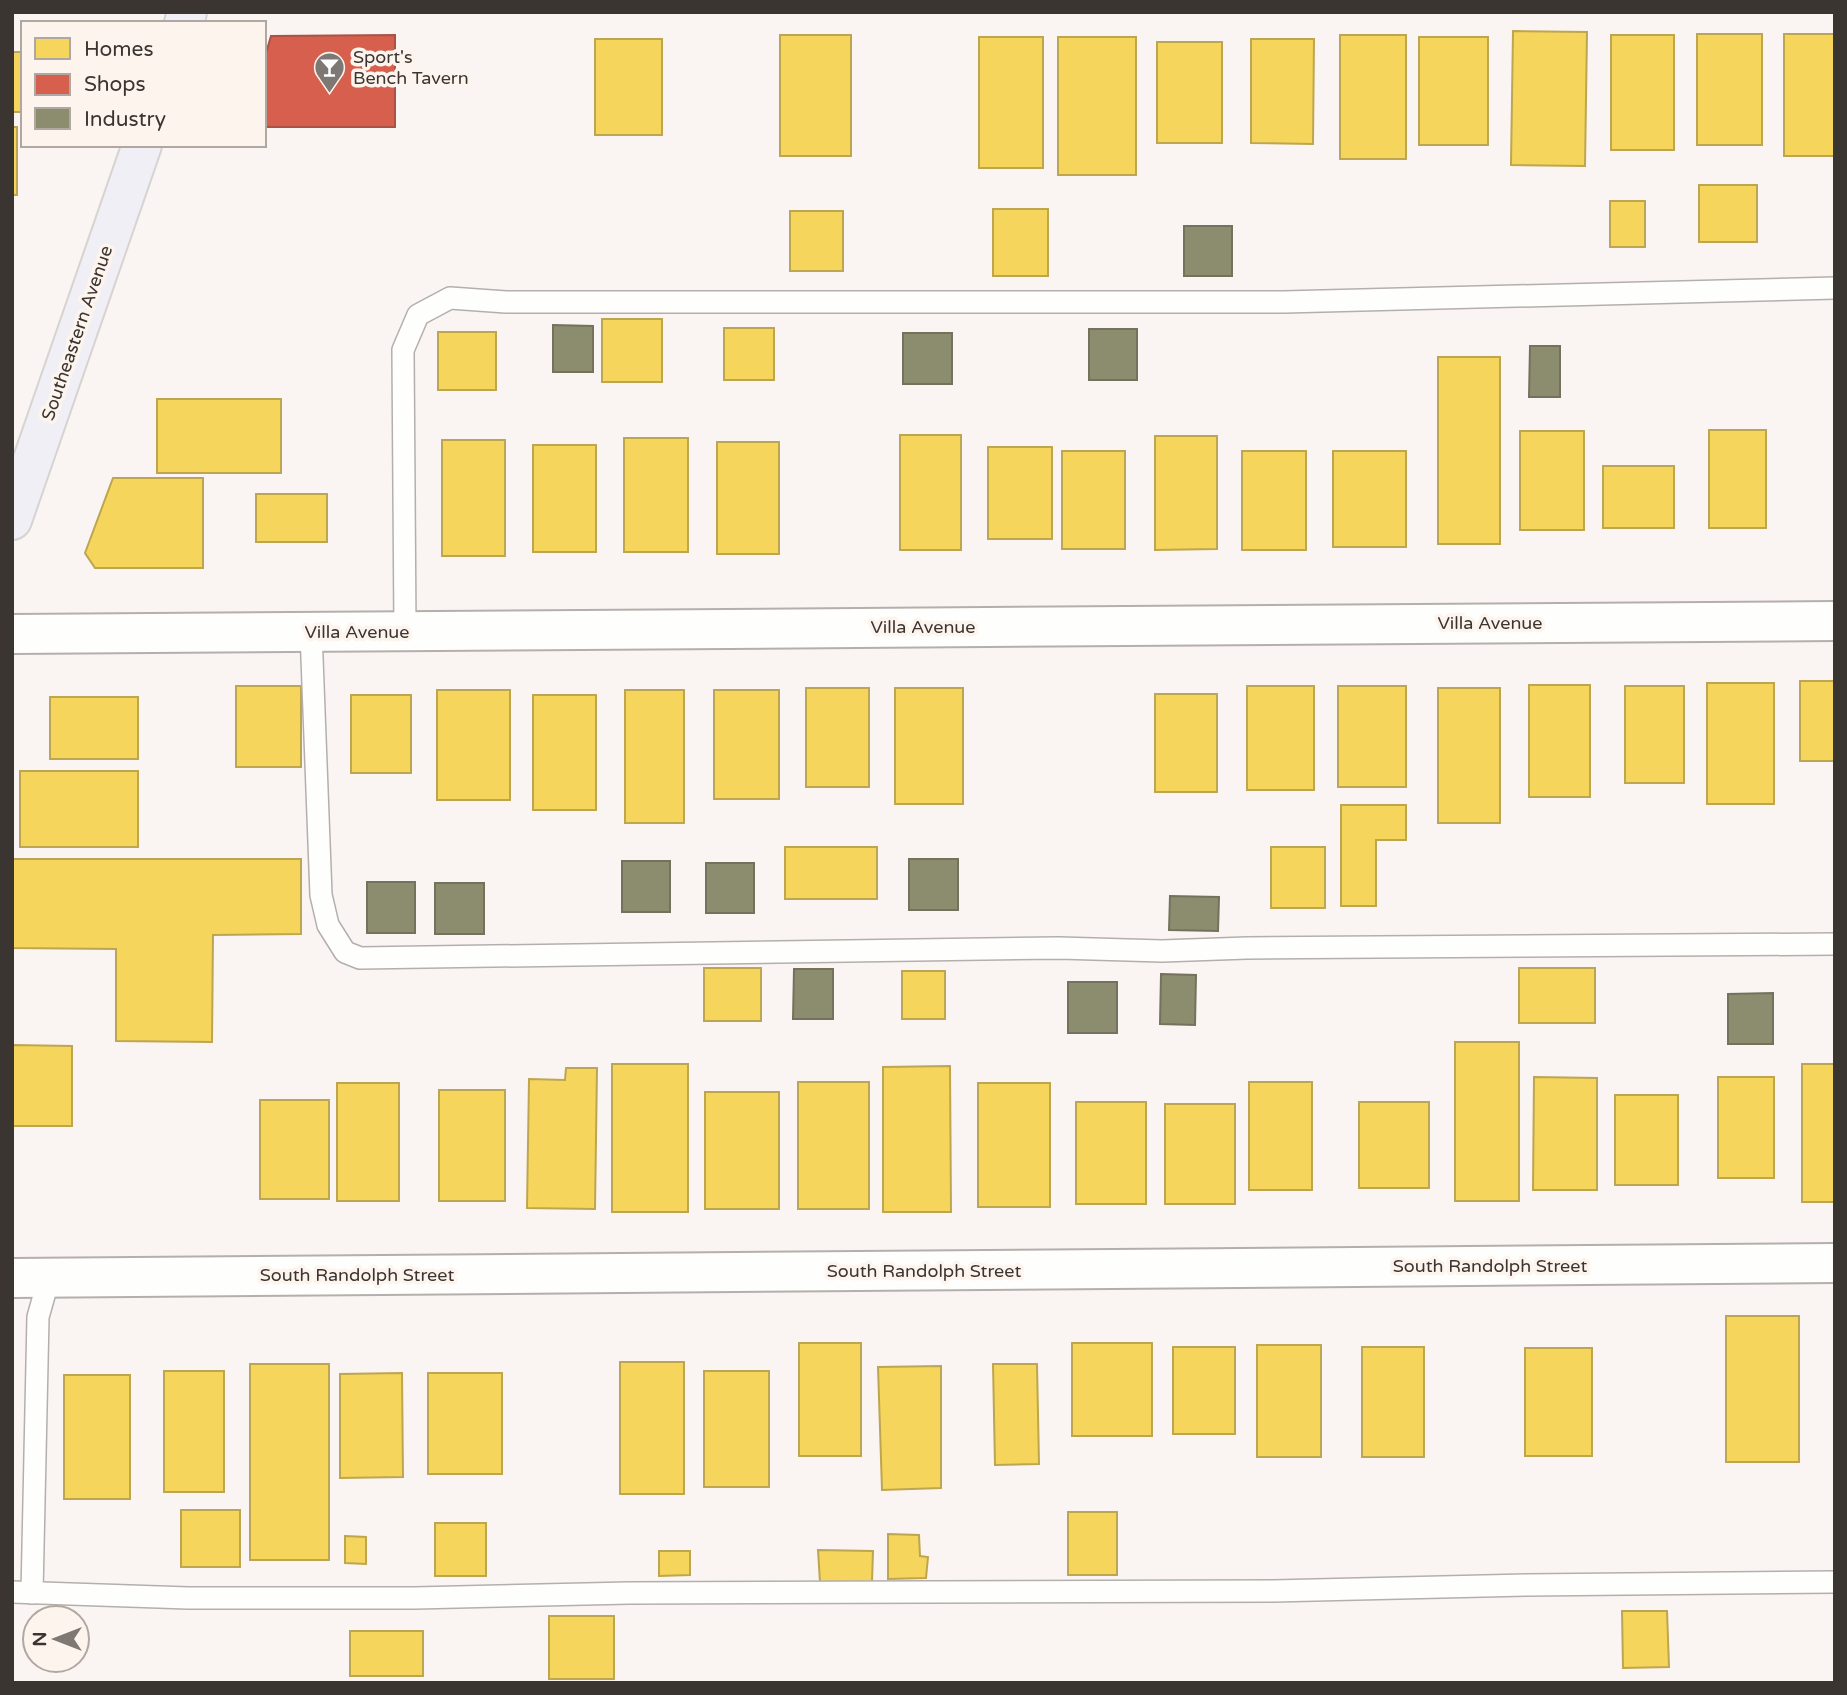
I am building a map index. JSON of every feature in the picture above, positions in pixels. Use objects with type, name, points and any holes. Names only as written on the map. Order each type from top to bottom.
[{"type":"main road","name":"Southeastern Avenue","points":[[12,520],[141,147]]},
{"type":"street","name":"Villa Avenue","points":[[12,634],[1835,621]]},
{"type":"street","name":"South Randolph Street","points":[[31,1278],[1835,1263]]},
{"type":"lane","points":[[405,631],[403,350],[418,315],[450,298],[506,302],[1284,302],[1835,288]]},
{"type":"lane","points":[[311,632],[321,895],[328,925],[345,953],[360,958],[1059,948],[1161,951],[1247,948],[1835,944]]},
{"type":"lane","points":[[31,1278],[38,1317],[22,1592],[188,1598],[415,1598],[629,1592],[1273,1591],[1835,1582]]},
{"type":"building: Homes","points":[[1513,31],[1587,32],[1585,166],[1511,165]]},
{"type":"building: Homes","points":[[1697,34],[1762,34],[1762,145],[1697,145]]},
{"type":"building: Homes","points":[[1784,34],[1835,34],[1835,156],[1784,156]]},
{"type":"building: Homes","points":[[780,35],[851,35],[851,156],[780,156]]},
{"type":"building: Homes","points":[[1340,35],[1406,35],[1406,159],[1340,159]]},
{"type":"building: Homes","points":[[1611,35],[1674,35],[1674,150],[1611,150]]},
{"type":"building: Homes","points":[[979,37],[1043,37],[1043,168],[979,168]]},
{"type":"building: Homes","points":[[1058,37],[1136,37],[1136,175],[1058,175]]},
{"type":"building: Homes","points":[[1419,37],[1488,37],[1488,145],[1419,145]]},
{"type":"building: Homes","points":[[595,39],[662,39],[662,135],[595,135]]},
{"type":"building: Homes","points":[[1251,39],[1314,39],[1313,144],[1251,143]]},
{"type":"building: Homes","points":[[1157,42],[1222,42],[1222,143],[1157,143]]},
{"type":"building: Homes","points":[[12,52],[21,52],[21,112],[12,112]]},
{"type":"building: Homes","points":[[12,127],[17,127],[17,195],[12,195]]},
{"type":"building: Homes","points":[[1699,185],[1757,185],[1757,242],[1699,242]]},
{"type":"building: Homes","points":[[1610,201],[1645,201],[1645,247],[1610,247]]},
{"type":"building: Homes","points":[[993,209],[1048,209],[1048,276],[993,276]]},
{"type":"building: Homes","points":[[790,211],[843,211],[843,271],[790,271]]},
{"type":"building: Homes","points":[[602,319],[662,319],[662,382],[602,382]]},
{"type":"building: Homes","points":[[724,328],[774,328],[774,380],[724,380]]},
{"type":"building: Homes","points":[[438,332],[496,332],[496,390],[438,390]]},
{"type":"building: Homes","points":[[1438,357],[1500,357],[1500,544],[1438,544]]},
{"type":"building: Homes","points":[[157,399],[281,399],[281,473],[157,473]]},
{"type":"building: Homes","points":[[1709,430],[1766,430],[1766,528],[1709,528]]},
{"type":"building: Homes","points":[[1520,431],[1584,431],[1584,530],[1520,530]]},
{"type":"building: Homes","points":[[900,435],[961,435],[961,550],[900,550]]},
{"type":"building: Homes","points":[[1155,436],[1217,436],[1217,549],[1155,550]]},
{"type":"building: Homes","points":[[624,438],[688,438],[688,552],[624,552]]},
{"type":"building: Homes","points":[[442,440],[505,440],[505,556],[442,556]]},
{"type":"building: Homes","points":[[717,442],[779,442],[779,554],[717,554]]},
{"type":"building: Homes","points":[[533,445],[596,445],[596,552],[533,552]]},
{"type":"building: Homes","points":[[988,447],[1052,447],[1052,539],[988,539]]},
{"type":"building: Homes","points":[[1062,451],[1125,451],[1125,549],[1062,549]]},
{"type":"building: Homes","points":[[1242,451],[1306,451],[1306,550],[1242,550]]},
{"type":"building: Homes","points":[[1333,451],[1406,451],[1406,547],[1333,547]]},
{"type":"building: Homes","points":[[1603,466],[1674,466],[1674,528],[1603,528]]},
{"type":"building: Homes","points":[[113,478],[203,478],[203,568],[95,568],[85,553]]},
{"type":"building: Homes","points":[[256,494],[327,494],[327,542],[256,542]]},
{"type":"building: Homes","points":[[1800,681],[1835,681],[1835,761],[1800,761]]},
{"type":"building: Homes","points":[[1707,683],[1774,683],[1774,804],[1707,804]]},
{"type":"building: Homes","points":[[1529,685],[1590,685],[1590,797],[1529,797]]},
{"type":"building: Homes","points":[[236,686],[301,686],[301,767],[236,767]]},
{"type":"building: Homes","points":[[1247,686],[1314,686],[1314,790],[1247,790]]},
{"type":"building: Homes","points":[[1338,686],[1406,686],[1406,787],[1338,787]]},
{"type":"building: Homes","points":[[1625,686],[1684,686],[1684,783],[1625,783]]},
{"type":"building: Homes","points":[[806,688],[869,688],[869,787],[806,787]]},
{"type":"building: Homes","points":[[895,688],[963,688],[963,804],[895,804]]},
{"type":"building: Homes","points":[[1438,688],[1500,688],[1500,823],[1438,823]]},
{"type":"building: Homes","points":[[437,690],[510,690],[510,800],[437,800]]},
{"type":"building: Homes","points":[[625,690],[684,690],[684,823],[625,823]]},
{"type":"building: Homes","points":[[714,690],[779,690],[779,799],[714,799]]},
{"type":"building: Homes","points":[[1155,694],[1217,694],[1217,792],[1155,792]]},
{"type":"building: Homes","points":[[351,695],[411,695],[411,773],[351,773]]},
{"type":"building: Homes","points":[[533,695],[596,695],[596,810],[533,810]]},
{"type":"building: Homes","points":[[50,697],[138,697],[138,759],[50,759]]},
{"type":"building: Homes","points":[[20,771],[138,771],[138,847],[20,847]]},
{"type":"building: Homes","points":[[1341,805],[1406,805],[1406,840],[1376,840],[1376,906],[1341,906]]},
{"type":"building: Homes","points":[[785,847],[877,847],[877,899],[785,899]]},
{"type":"building: Homes","points":[[1271,847],[1325,847],[1325,908],[1271,908]]},
{"type":"building: Homes","points":[[12,859],[301,859],[301,934],[213,935],[212,1042],[116,1041],[116,949],[12,948]]},
{"type":"building: Homes","points":[[704,968],[761,968],[761,1021],[704,1021]]},
{"type":"building: Homes","points":[[1519,968],[1595,968],[1595,1023],[1519,1023]]},
{"type":"building: Homes","points":[[902,971],[945,971],[945,1019],[902,1019]]},
{"type":"building: Homes","points":[[1455,1042],[1519,1042],[1519,1201],[1455,1201]]},
{"type":"building: Homes","points":[[12,1045],[72,1046],[72,1126],[12,1126]]},
{"type":"building: Homes","points":[[612,1064],[688,1064],[688,1212],[612,1212]]},
{"type":"building: Homes","points":[[1802,1064],[1835,1064],[1835,1202],[1802,1202]]},
{"type":"building: Homes","points":[[950,1066],[951,1212],[883,1212],[883,1067]]},
{"type":"building: Homes","points":[[566,1068],[597,1068],[595,1209],[527,1208],[529,1079],[565,1080]]},
{"type":"building: Homes","points":[[1534,1077],[1597,1078],[1597,1190],[1533,1190]]},
{"type":"building: Homes","points":[[1718,1077],[1774,1077],[1774,1178],[1718,1178]]},
{"type":"building: Homes","points":[[798,1082],[869,1082],[869,1209],[798,1209]]},
{"type":"building: Homes","points":[[1249,1082],[1312,1082],[1312,1190],[1249,1190]]},
{"type":"building: Homes","points":[[337,1083],[399,1083],[399,1201],[337,1201]]},
{"type":"building: Homes","points":[[978,1083],[1050,1083],[1050,1207],[978,1207]]},
{"type":"building: Homes","points":[[439,1090],[505,1090],[505,1201],[439,1201]]},
{"type":"building: Homes","points":[[705,1092],[779,1092],[779,1209],[705,1209]]},
{"type":"building: Homes","points":[[1615,1095],[1678,1095],[1678,1185],[1615,1185]]},
{"type":"building: Homes","points":[[260,1100],[329,1100],[329,1199],[260,1199]]},
{"type":"building: Homes","points":[[1076,1102],[1146,1102],[1146,1204],[1076,1204]]},
{"type":"building: Homes","points":[[1359,1102],[1429,1102],[1429,1188],[1359,1188]]},
{"type":"building: Homes","points":[[1165,1104],[1235,1104],[1235,1204],[1165,1204]]},
{"type":"building: Homes","points":[[1726,1316],[1799,1316],[1799,1462],[1726,1462]]},
{"type":"building: Homes","points":[[799,1343],[861,1343],[861,1456],[799,1456]]},
{"type":"building: Homes","points":[[1072,1343],[1152,1343],[1152,1436],[1072,1436]]},
{"type":"building: Homes","points":[[1257,1345],[1321,1345],[1321,1457],[1257,1457]]},
{"type":"building: Homes","points":[[1173,1347],[1235,1347],[1235,1434],[1173,1434]]},
{"type":"building: Homes","points":[[1362,1347],[1424,1347],[1424,1457],[1362,1457]]},
{"type":"building: Homes","points":[[1525,1348],[1592,1348],[1592,1456],[1525,1456]]},
{"type":"building: Homes","points":[[620,1362],[684,1362],[684,1494],[620,1494]]},
{"type":"building: Homes","points":[[250,1364],[329,1364],[329,1560],[250,1560]]},
{"type":"building: Homes","points":[[993,1364],[1037,1364],[1039,1464],[995,1465]]},
{"type":"building: Homes","points":[[941,1366],[941,1488],[882,1490],[878,1367]]},
{"type":"building: Homes","points":[[164,1371],[224,1371],[224,1492],[164,1492]]},
{"type":"building: Homes","points":[[704,1371],[769,1371],[769,1487],[704,1487]]},
{"type":"building: Homes","points":[[402,1373],[403,1477],[340,1478],[340,1374]]},
{"type":"building: Homes","points":[[428,1373],[502,1373],[502,1474],[428,1474]]},
{"type":"building: Homes","points":[[64,1375],[130,1375],[130,1499],[64,1499]]},
{"type":"building: Homes","points":[[181,1510],[240,1510],[240,1567],[181,1567]]},
{"type":"building: Homes","points":[[1068,1512],[1117,1512],[1117,1575],[1068,1575]]},
{"type":"building: Homes","points":[[435,1523],[486,1523],[486,1576],[435,1576]]},
{"type":"building: Homes","points":[[888,1534],[919,1535],[920,1556],[928,1557],[926,1578],[888,1579]]},
{"type":"building: Homes","points":[[345,1536],[366,1537],[366,1564],[345,1563]]},
{"type":"building: Homes","points":[[818,1550],[873,1551],[872,1582],[820,1582]]},
{"type":"building: Homes","points":[[659,1551],[690,1551],[690,1575],[659,1576]]},
{"type":"building: Homes","points":[[1622,1611],[1667,1611],[1669,1667],[1623,1668]]},
{"type":"building: Homes","points":[[549,1616],[614,1616],[614,1679],[549,1679]]},
{"type":"building: Homes","points":[[350,1631],[423,1631],[423,1676],[350,1676]]},
{"type":"building: Shops","name":"Sport's Bench Tavern","points":[[395,35],[395,127],[266,127],[266,53],[271,36]]},
{"type":"building: Industry","points":[[1184,226],[1232,226],[1232,276],[1184,276]]},
{"type":"building: Industry","points":[[553,325],[593,326],[593,372],[553,372]]},
{"type":"building: Industry","points":[[1089,329],[1137,329],[1137,380],[1089,380]]},
{"type":"building: Industry","points":[[903,333],[952,333],[952,384],[903,384]]},
{"type":"building: Industry","points":[[1530,346],[1560,346],[1560,397],[1529,397]]},
{"type":"building: Industry","points":[[909,859],[958,859],[958,910],[909,910]]},
{"type":"building: Industry","points":[[622,861],[670,861],[670,912],[622,912]]},
{"type":"building: Industry","points":[[706,863],[754,863],[754,913],[706,913]]},
{"type":"building: Industry","points":[[367,882],[415,882],[415,933],[367,933]]},
{"type":"building: Industry","points":[[435,883],[484,883],[484,934],[435,934]]},
{"type":"building: Industry","points":[[1170,896],[1219,897],[1218,931],[1169,930]]},
{"type":"building: Industry","points":[[794,969],[833,969],[833,1019],[793,1019]]},
{"type":"building: Industry","points":[[1161,974],[1196,975],[1195,1025],[1160,1024]]},
{"type":"building: Industry","points":[[1068,982],[1117,982],[1117,1033],[1068,1033]]},
{"type":"building: Industry","points":[[1773,993],[1773,1044],[1728,1044],[1728,994]]},
{"type":"place","name":"Sport's Bench Tavern","points":[[330,94]]}]
